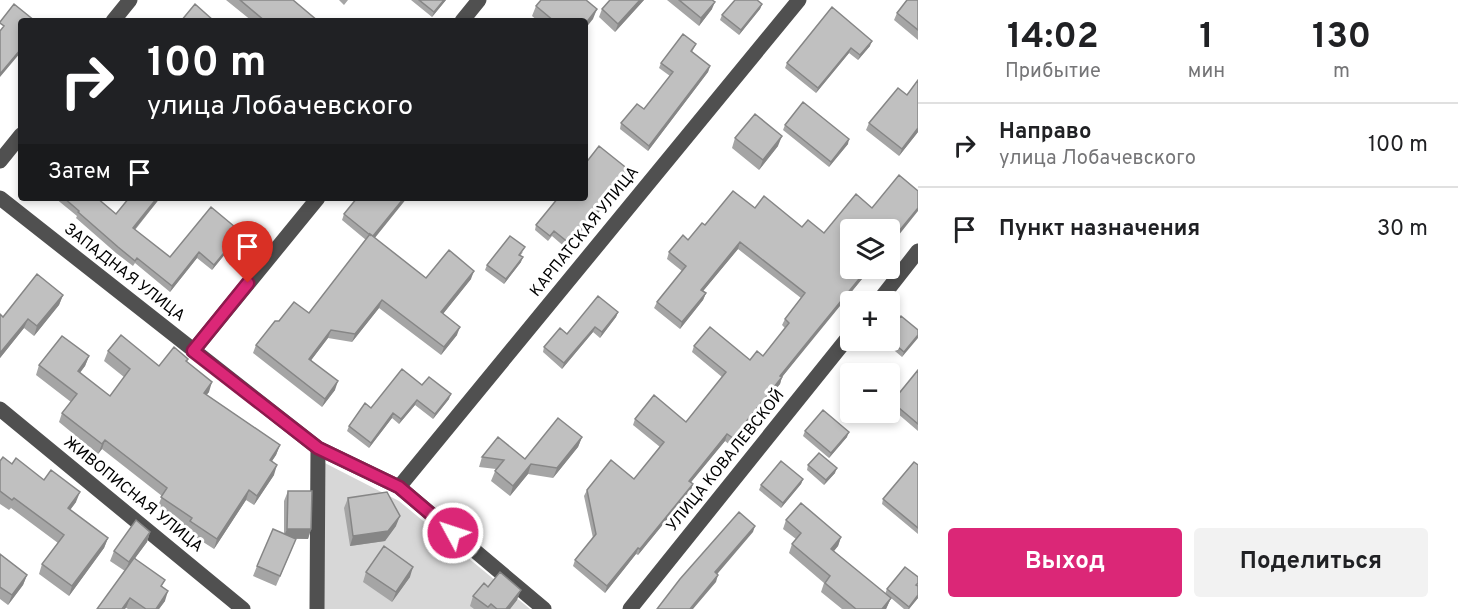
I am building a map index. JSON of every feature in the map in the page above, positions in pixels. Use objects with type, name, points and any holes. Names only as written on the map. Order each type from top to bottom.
[{"type":"street","points":[[115,18],[130,0]]},
{"type":"street","points":[[464,18],[479,0]]},
{"type":"street","name":"КАРПАТСКАЯ УЛИЦА","points":[[399,487],[799,0]]},
{"type":"street","points":[[0,161],[18,139]]},
{"type":"street","name":"ЗАПАДНАЯ УЛИЦА","points":[[0,198],[318,448],[399,487],[544,609]]},
{"type":"street","points":[[193,351],[316,201]]},
{"type":"street","points":[[887,291],[918,251]]},
{"type":"street","name":"УЛИЦА КОВАЛЕВСКОЙ","points":[[630,609],[840,347]]},
{"type":"street","name":"ЖИВОПИСНАЯ УЛИЦА","points":[[0,409],[243,609]]},
{"type":"street","points":[[317,609],[318,448]]},
{"type":"shaded area","points":[[319,460],[399,501],[530,609],[314,609]]},
{"type":"building","points":[[240,0],[293,0],[314,18],[261,18]]},
{"type":"building","points":[[419,0],[444,0],[434,12]]},
{"type":"building","points":[[541,0],[586,0],[597,9],[588,20],[588,18],[550,18],[536,6]]},
{"type":"building","points":[[610,0],[640,0],[618,24],[602,9]]},
{"type":"building","points":[[679,0],[712,0],[715,2],[701,18]]},
{"type":"building","points":[[735,0],[757,0],[762,4],[741,30],[722,15]]},
{"type":"building","points":[[907,0],[918,0],[918,30],[897,13]]},
{"type":"building","points":[[14,4],[31,18],[18,18],[18,53],[0,74],[0,31],[4,26],[0,22]]},
{"type":"building","points":[[195,4],[211,18],[183,18]]},
{"type":"building","points":[[832,7],[872,41],[860,55],[851,48],[818,88],[787,63]]},
{"type":"building","points":[[683,34],[696,44],[691,51],[710,66],[649,146],[621,123],[637,104],[644,109],[673,72],[661,63]]},
{"type":"building","points":[[918,80],[918,128],[902,149],[869,123],[898,88],[907,95]]},
{"type":"building","points":[[803,102],[849,139],[831,162],[785,125]]},
{"type":"building","points":[[755,114],[782,136],[763,160],[735,138]]},
{"type":"building","points":[[599,146],[629,170],[592,218],[569,243],[554,231],[550,236],[536,225],[556,201],[588,201],[588,160]]},
{"type":"building","points":[[899,175],[918,191],[918,208],[900,230],[900,219],[840,219],[840,279],[859,279],[849,291],[840,291],[840,302],[780,376],[782,377],[733,438],[727,434],[689,481],[693,484],[607,586],[575,560],[596,534],[587,490],[611,460],[634,479],[664,442],[635,419],[654,395],[686,422],[726,372],[694,346],[710,327],[750,360],[757,351],[763,356],[789,323],[785,319],[805,293],[740,242],[701,290],[706,293],[682,322],[657,302],[686,266],[669,252],[683,235],[688,240],[702,223],[705,225],[733,191],[755,208],[764,196],[802,227],[808,220],[824,233],[856,194],[872,208]]},
{"type":"building","points":[[67,201],[101,201],[116,214],[127,201],[155,201],[133,228],[170,257],[211,207],[241,232],[214,265],[199,252],[172,286],[137,258],[135,261]]},
{"type":"building","points":[[355,201],[402,201],[373,236],[344,214]]},
{"type":"building","points":[[370,234],[426,278],[449,250],[474,271],[441,312],[460,327],[444,347],[382,300],[355,334],[331,330],[309,359],[338,381],[325,399],[256,345],[294,302],[309,313]]},
{"type":"building","points":[[510,236],[525,247],[519,255],[523,257],[506,279],[487,265]]},
{"type":"building","points":[[37,274],[63,295],[37,326],[28,319],[0,353],[0,314],[3,317]]},
{"type":"building","points":[[598,296],[618,312],[602,332],[595,327],[564,363],[544,347],[560,328],[567,334]]},
{"type":"building","points":[[900,317],[918,330],[918,335],[904,352],[900,349]]},
{"type":"building","points":[[121,335],[159,366],[174,347],[188,359],[186,361],[212,382],[204,393],[280,445],[270,460],[277,465],[257,496],[249,490],[217,539],[190,521],[192,518],[161,497],[167,488],[105,440],[102,444],[62,413],[77,394],[39,365],[62,336],[89,356],[78,371],[110,396],[130,369],[108,351]]},
{"type":"building","points":[[402,369],[422,385],[429,377],[451,394],[435,414],[417,400],[401,419],[393,413],[371,443],[349,426],[365,403],[371,408]]},
{"type":"building","points":[[918,370],[918,424],[900,409],[900,392]]},
{"type":"building","points":[[823,410],[849,432],[831,453],[805,431]]},
{"type":"building","points":[[558,418],[582,437],[557,468],[531,464],[513,486],[495,471],[504,460],[482,457],[498,437],[525,459]]},
{"type":"building","points":[[819,453],[837,468],[826,480],[808,465]]},
{"type":"building","points":[[3,457],[12,464],[16,458],[44,480],[51,470],[80,492],[68,508],[108,538],[72,586],[42,564],[64,535],[14,498],[12,500],[0,491],[0,461]]},
{"type":"building","points":[[781,461],[803,479],[783,503],[761,485]]},
{"type":"building","points":[[914,462],[918,465],[918,528],[883,499]]},
{"type":"building","points":[[288,491],[312,491],[311,529],[287,529]]},
{"type":"building","points":[[387,492],[400,516],[388,531],[353,536],[348,498]]},
{"type":"building","points":[[801,503],[841,537],[831,549],[891,598],[882,609],[856,609],[825,583],[830,576],[792,544],[801,533],[786,520]]},
{"type":"building","points":[[739,512],[755,526],[715,572],[718,575],[690,609],[657,609],[680,579]]},
{"type":"building","points":[[136,520],[150,532],[129,562],[114,551]]},
{"type":"building","points":[[273,529],[296,539],[280,576],[257,566]]},
{"type":"building","points":[[384,546],[413,567],[396,592],[366,572]]},
{"type":"building","points":[[0,554],[27,575],[12,595],[0,587]]},
{"type":"building","points":[[134,558],[165,580],[161,586],[168,591],[156,609],[146,609],[130,598],[122,609],[97,609]]},
{"type":"building","points":[[905,567],[918,577],[916,585],[918,595],[909,607],[887,589]]},
{"type":"building","points":[[500,572],[521,590],[506,609],[497,609],[491,604],[488,607],[473,596],[484,583],[488,587]]},
{"type":"route","points":[[248,283],[193,351],[318,448],[399,487],[453,533]]}]
